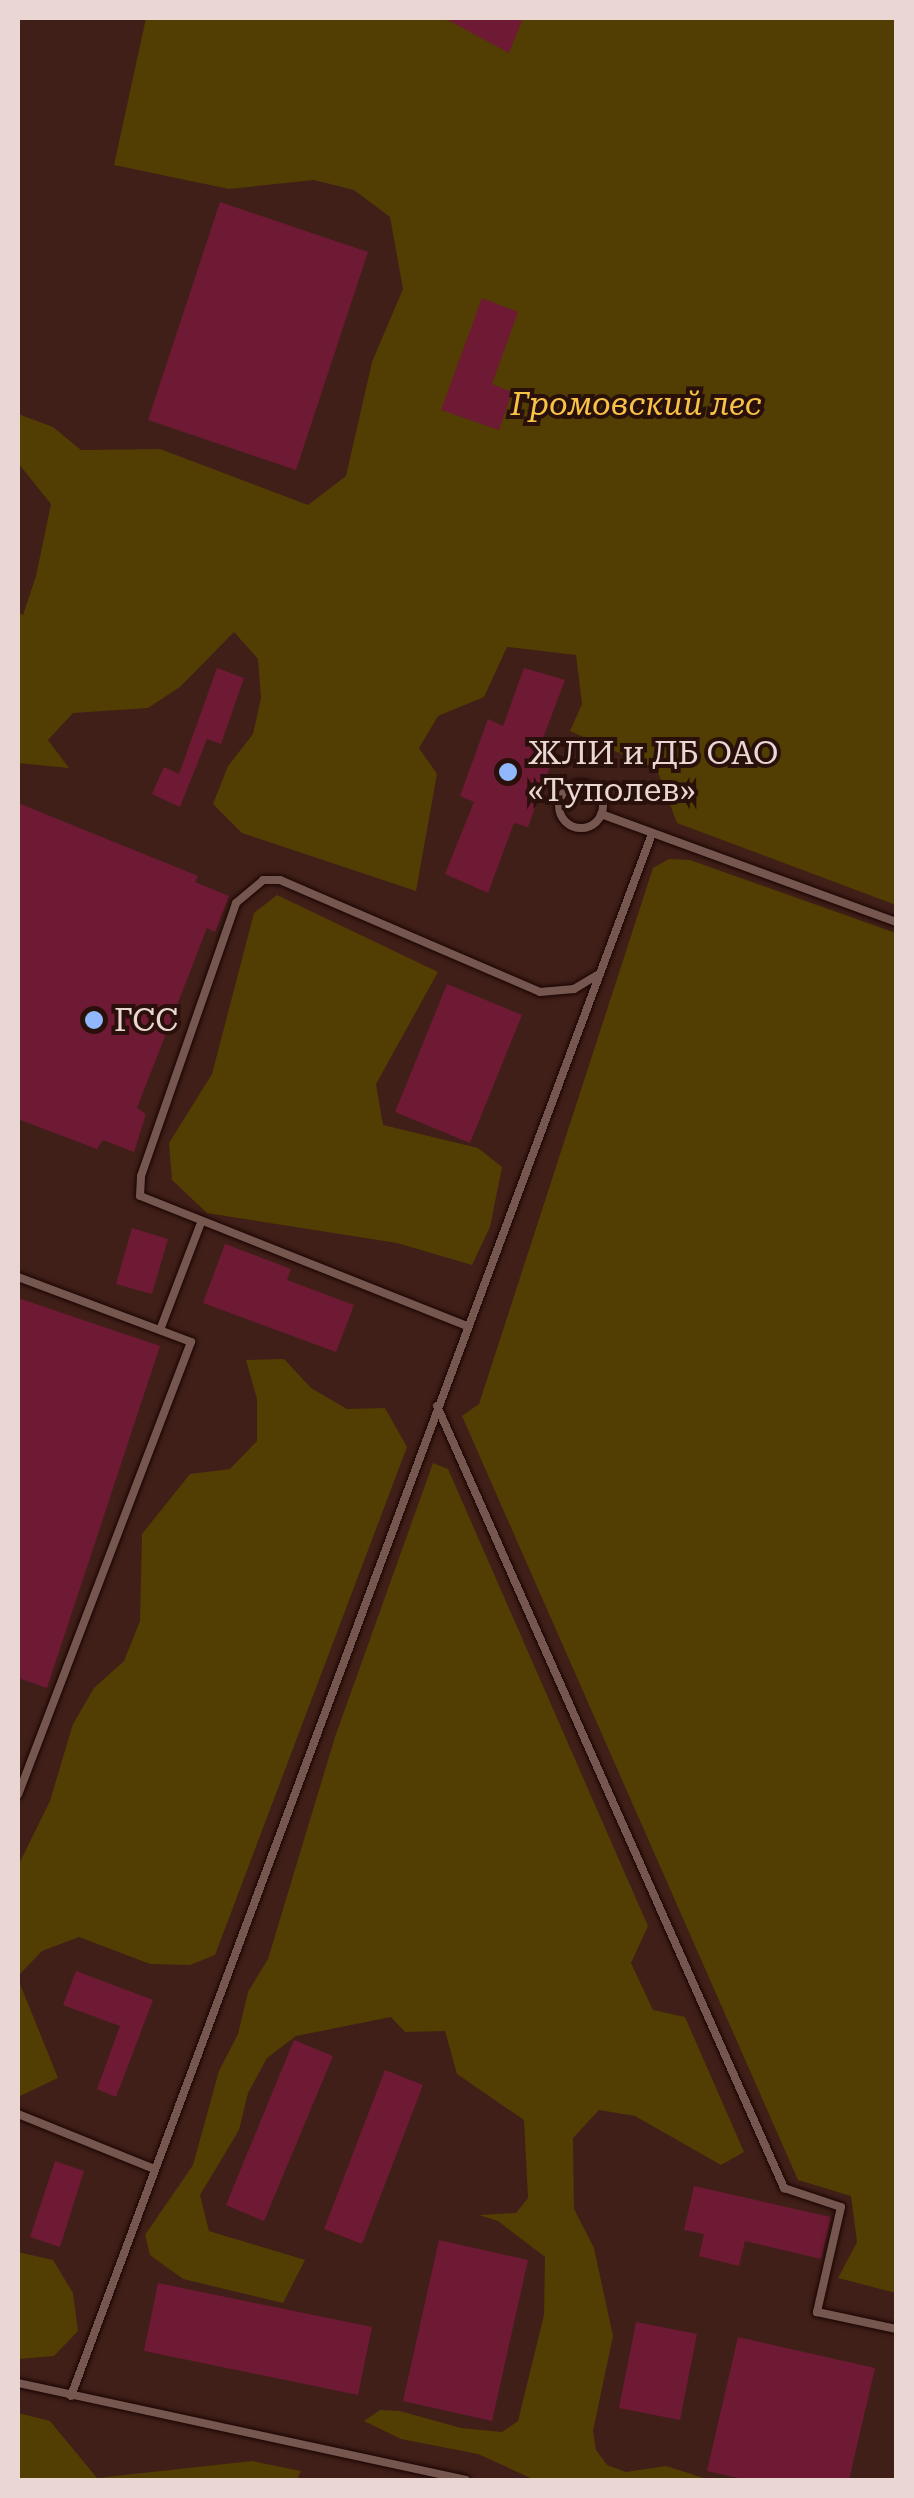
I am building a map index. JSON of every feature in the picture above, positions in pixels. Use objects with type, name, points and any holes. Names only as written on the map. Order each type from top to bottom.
[{"type":"lane","points":[[575,784],[591,786],[602,798],[602,814],[590,826],[574,827],[559,809],[562,794],[575,784]]},
{"type":"lane","points":[[602,814],[896,922]]},
{"type":"lane","points":[[71,2396],[652,834]]},
{"type":"lane","points":[[467,1326],[150,1204],[139,1187],[236,903],[253,885],[280,880],[540,992],[574,989],[600,973]]},
{"type":"lane","points":[[160,1330],[200,1224]]},
{"type":"lane","points":[[18,1277],[191,1342],[18,1794]]},
{"type":"lane","points":[[438,1406],[784,2188],[841,2207],[817,2312],[896,2330]]},
{"type":"lane","points":[[18,2114],[154,2169]]},
{"type":"lane","points":[[18,2384],[466,2480]]},
{"type":"shaded area","points":[[18,18],[896,18],[896,2480],[18,2480]]},
{"type":"green space","name":"Громовский лес","points":[[146,18],[896,18],[896,905],[677,823],[657,770],[570,731],[582,704],[576,655],[507,647],[484,697],[438,716],[419,748],[437,774],[416,891],[242,833],[213,804],[228,766],[253,734],[261,698],[258,659],[234,632],[180,687],[148,708],[73,713],[48,740],[69,768],[18,763],[18,613],[23,615],[36,576],[51,504],[18,463],[18,414],[53,427],[81,450],[160,449],[308,505],[346,476],[372,362],[403,289],[390,217],[354,190],[314,180],[229,189],[114,165]]},
{"type":"green space","points":[[669,859],[690,860],[896,933],[896,2293],[838,2278],[857,2242],[851,2196],[798,2180],[462,1416],[479,1404],[653,868]]},
{"type":"green space","points":[[277,895],[438,972],[376,1084],[383,1125],[478,1148],[502,1167],[490,1227],[472,1265],[397,1243],[207,1213],[172,1180],[169,1143],[212,1074],[254,913]]},
{"type":"green space","points":[[284,1359],[311,1388],[347,1409],[385,1408],[407,1447],[215,1955],[190,1965],[150,1964],[79,1937],[42,1951],[18,1976],[18,1866],[50,1801],[73,1724],[94,1688],[124,1661],[140,1621],[142,1534],[190,1474],[230,1469],[257,1441],[257,1399],[246,1360]]},
{"type":"green space","points":[[433,1463],[448,1469],[648,1926],[631,1963],[653,2010],[685,2017],[744,2152],[721,2165],[635,2116],[599,2110],[573,2138],[574,2209],[594,2248],[613,2336],[593,2431],[596,2450],[607,2465],[626,2472],[666,2466],[710,2480],[535,2480],[478,2454],[401,2439],[364,2421],[380,2410],[400,2411],[461,2428],[502,2432],[518,2421],[544,2315],[545,2257],[498,2221],[479,2215],[516,2213],[528,2198],[524,2120],[457,2074],[445,2031],[405,2032],[391,2017],[296,2036],[267,2058],[248,2093],[239,2130],[200,2195],[209,2231],[305,2260],[283,2303],[183,2279],[150,2255],[145,2235],[193,2165],[219,2071],[238,2034],[248,1992],[268,1959],[335,1737]]},
{"type":"green space","points":[[18,1979],[58,2078],[18,2097]]},
{"type":"green space","points":[[18,2252],[53,2260],[73,2293],[78,2331],[54,2356],[18,2359]]},
{"type":"green space","points":[[18,2413],[50,2421],[97,2478],[252,2461],[301,2471],[297,2480],[18,2480]]},
{"type":"building","points":[[444,18],[523,18],[509,53]]},
{"type":"building","points":[[220,202],[368,252],[296,470],[148,420]]},
{"type":"building","points":[[482,298],[518,312],[492,384],[512,392],[499,430],[441,410]]},
{"type":"building","points":[[217,668],[244,678],[221,744],[207,739],[180,807],[152,794],[164,767],[179,774]]},
{"type":"building","name":"ЖЛИ и ДБ ОАО «Туполев»","points":[[524,668],[565,680],[542,741],[557,747],[528,827],[514,823],[488,893],[445,874],[474,802],[460,796],[488,719],[503,726]]},
{"type":"building","name":"ГСС","points":[[18,803],[198,876],[195,882],[229,896],[215,932],[207,928],[137,1108],[146,1114],[134,1152],[103,1140],[97,1149],[18,1119]]},
{"type":"building","points":[[447,984],[522,1015],[470,1143],[395,1112]]},
{"type":"building","points":[[132,1228],[168,1239],[152,1294],[116,1284]]},
{"type":"building","points":[[225,1244],[291,1269],[287,1280],[354,1305],[336,1352],[203,1303]]},
{"type":"building","points":[[18,1298],[160,1346],[47,1688],[18,1678]]},
{"type":"building","points":[[76,1971],[153,2000],[116,2097],[97,2089],[120,2026],[63,2005]]},
{"type":"building","points":[[294,2040],[333,2056],[264,2221],[226,2205]]},
{"type":"building","points":[[385,2070],[423,2085],[362,2244],[324,2229]]},
{"type":"building","points":[[55,2161],[84,2171],[60,2247],[30,2237]]},
{"type":"building","points":[[694,2186],[831,2217],[821,2259],[745,2241],[739,2266],[699,2256],[704,2234],[684,2230]]},
{"type":"building","points":[[439,2240],[528,2260],[492,2421],[403,2401]]},
{"type":"building","points":[[158,2283],[372,2327],[358,2395],[144,2351]]},
{"type":"building","points":[[636,2322],[697,2334],[680,2420],[619,2408]]},
{"type":"building","points":[[738,2337],[875,2368],[849,2480],[748,2480],[707,2471]]},
{"type":"place","name":"ЖЛИ и ДБ ОАО «Туполев»","points":[[508,772]]},
{"type":"place","name":"ГСС","points":[[94,1020]]}]
